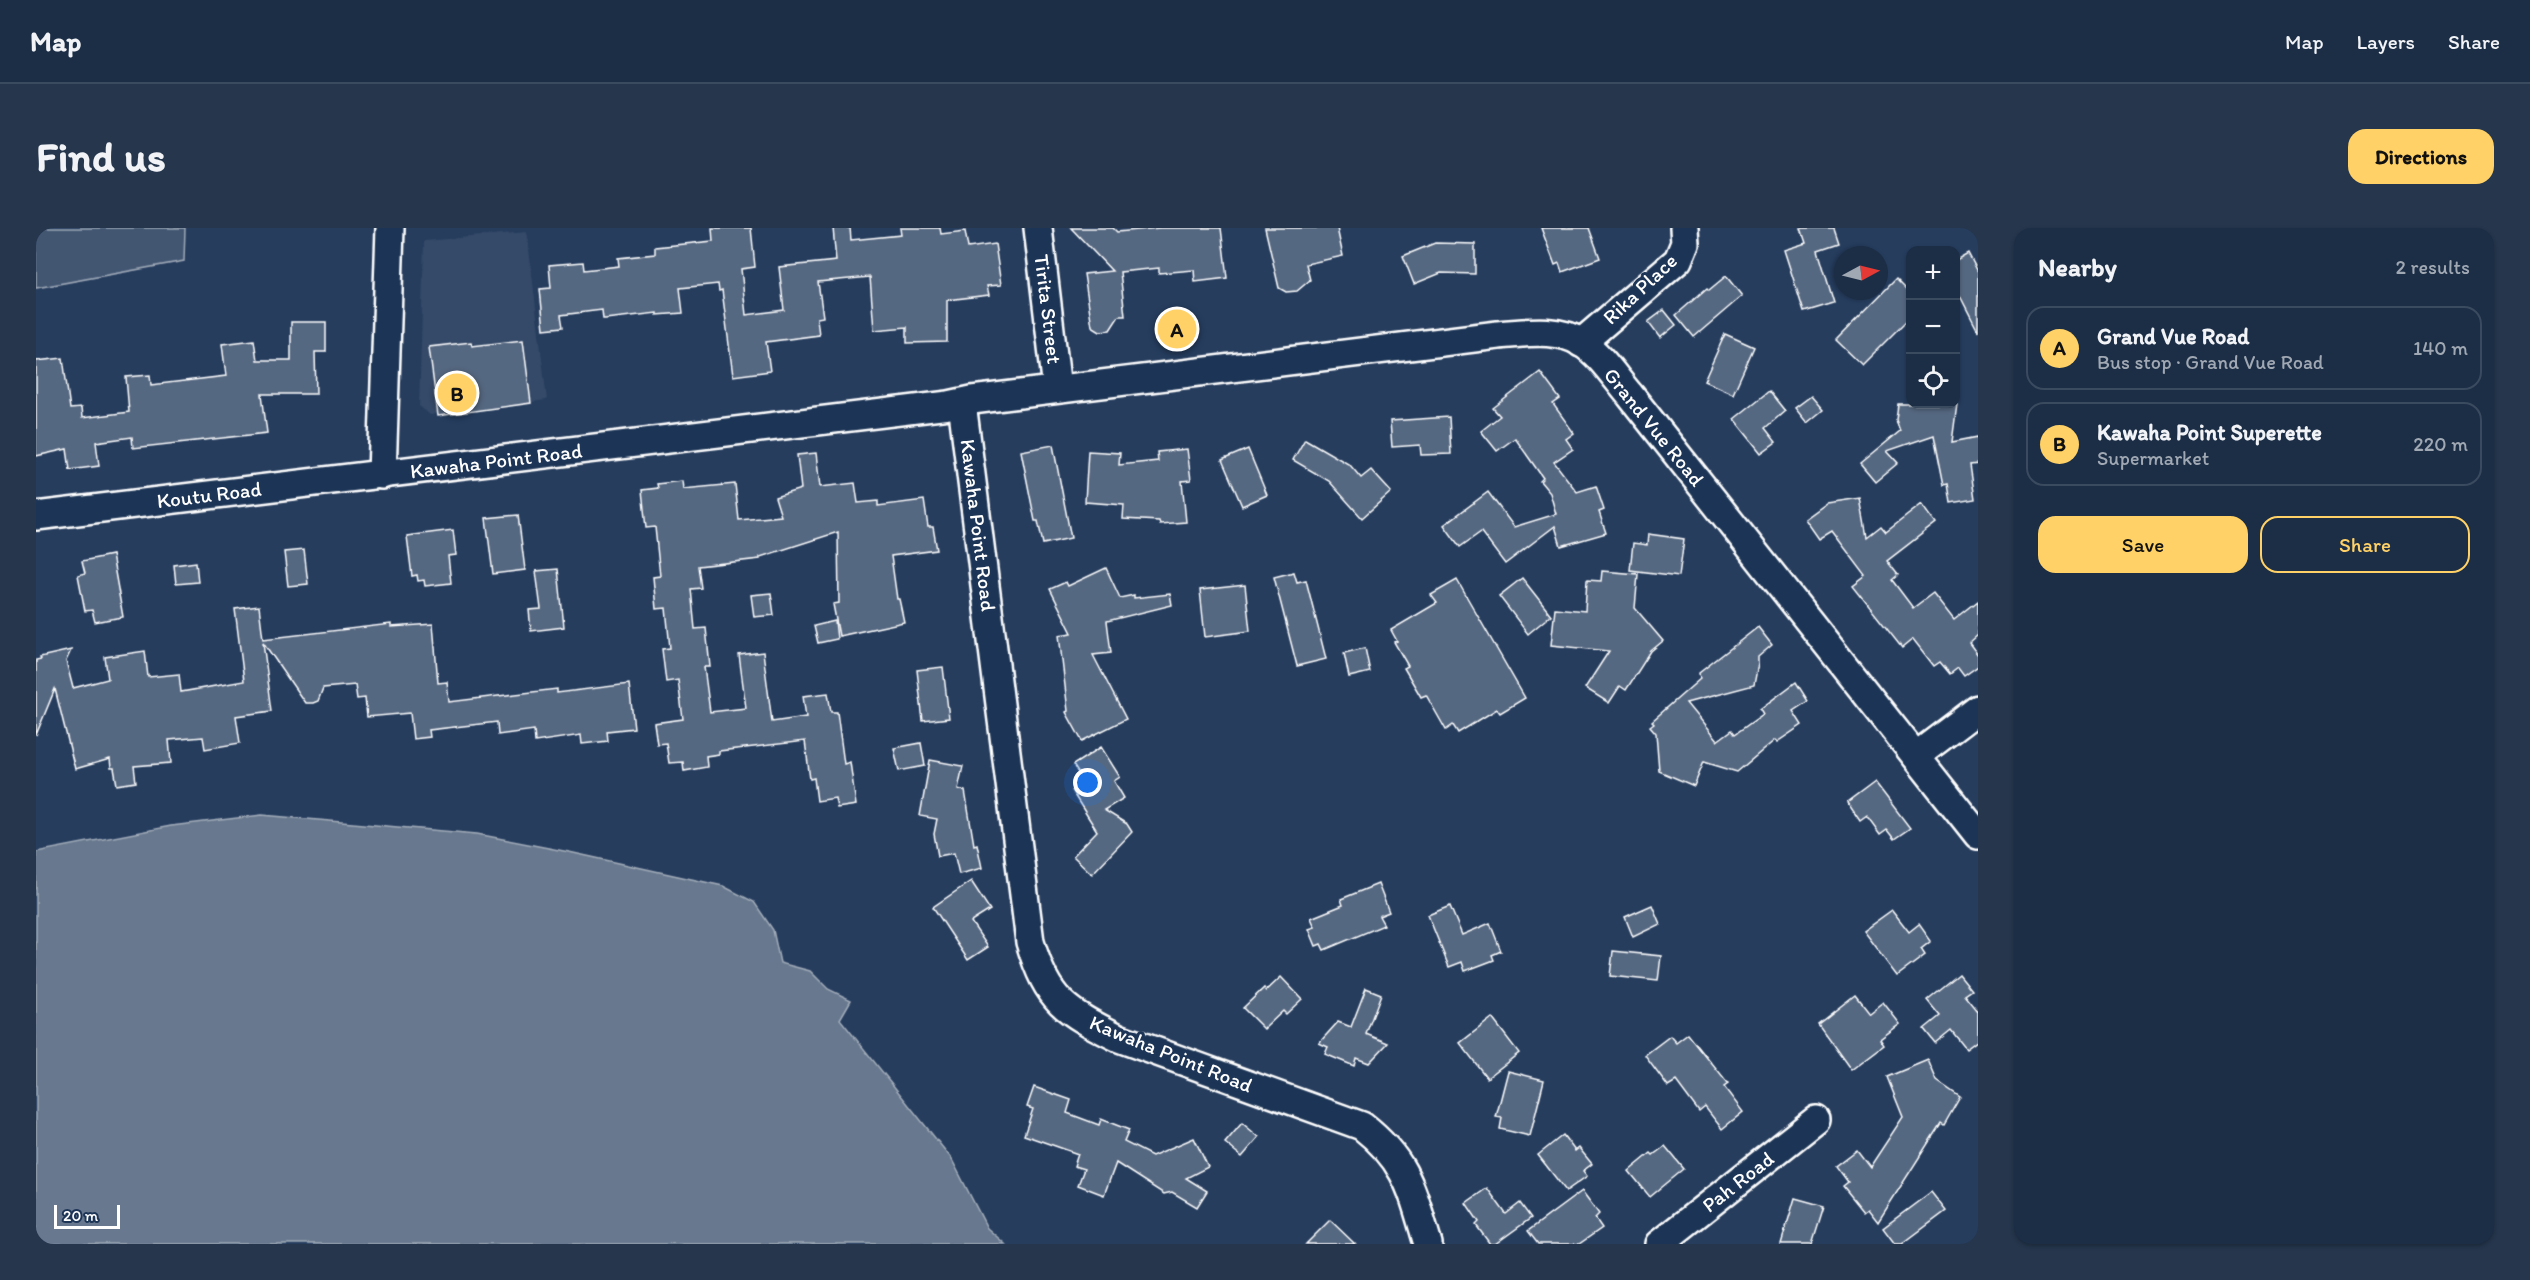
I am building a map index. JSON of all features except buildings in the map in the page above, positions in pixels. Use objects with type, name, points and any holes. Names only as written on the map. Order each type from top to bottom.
[{"type":"street","name":"Kawaha Point Road","points":[[390,228],[382,475],[962,402],[1030,942],[1038,971],[1055,999],[1083,1020],[1119,1038],[1362,1126],[1381,1141],[1398,1161],[1411,1188],[1428,1244]]},
{"type":"street","name":"Tirita Street","points":[[1038,228],[1058,389]]},
{"type":"street","name":"Rika Place","points":[[1581,343],[1678,260],[1685,243],[1684,228]]},
{"type":"street","name":"Grand Vue Road","points":[[962,402],[1498,335],[1543,332],[1561,335],[1581,343],[1630,395],[1978,835]]},
{"type":"street","name":"Koutu Road","points":[[36,516],[382,475]]},
{"type":"street","points":[[1916,756],[1978,709]]},
{"type":"street","name":"Pah Road","points":[[1659,1244],[1816,1120]]},
{"type":"shaded area","points":[[36,228],[185,228],[184,261],[36,288]]},
{"type":"shaded area","points":[[527,232],[547,400],[430,415],[419,406],[424,241]]},
{"type":"shaded area","points":[[262,815],[477,834],[723,886],[754,902],[773,930],[780,963],[810,971],[828,989],[851,1000],[840,1019],[951,1158],[987,1228],[1005,1244],[36,1244],[36,852],[171,826]]},
{"type":"place","name":"Grand Vue Road","points":[[1177,329]]},
{"type":"place","name":"Kawaha Point Superette","points":[[457,393]]}]
